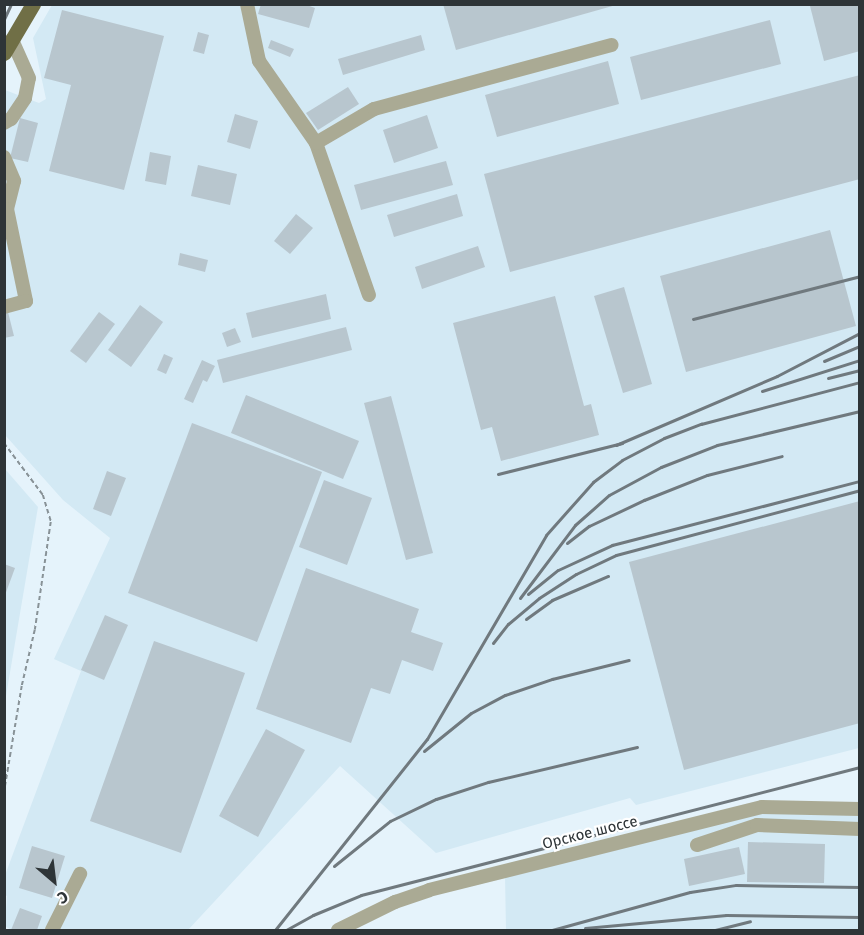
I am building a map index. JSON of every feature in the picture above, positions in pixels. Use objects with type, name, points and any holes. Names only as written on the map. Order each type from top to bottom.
[{"type":"main road","points":[[8,46],[33,4]]},
{"type":"street","points":[[247,4],[259,61],[316,143],[369,296]]},
{"type":"street","points":[[316,143],[374,109],[612,45]]},
{"type":"street","points":[[4,123],[11,119],[25,98],[29,78],[8,46]]},
{"type":"street","points":[[4,157],[14,181],[6,209],[26,301],[4,307]]},
{"type":"street","name":"Орское шоссе","points":[[338,930],[386,906],[429,890],[762,807],[860,809]]},
{"type":"street","points":[[697,845],[757,825],[860,829]]},
{"type":"street","points":[[52,930],[80,874]]},
{"type":"path","points":[[4,443],[43,495],[51,522],[35,630],[22,686],[4,794]]},
{"type":"shaded area","points":[[52,5],[859,5],[859,748],[636,805],[630,798],[436,853],[340,766],[188,930],[11,930],[5,926],[7,896],[5,895],[4,878],[81,671],[54,659],[110,538],[63,500],[5,435],[5,90],[39,103],[46,99],[33,38]]},
{"type":"shaded area","points":[[5,469],[38,507],[5,702]]},
{"type":"shaded area","points":[[755,812],[859,813],[859,930],[506,930],[505,875]]},
{"type":"building","points":[[261,4],[304,4],[315,8],[309,28],[258,14]]},
{"type":"building","points":[[443,4],[616,4],[616,5],[456,50]]},
{"type":"building","points":[[860,4],[860,51],[824,61],[810,6]]},
{"type":"building","points":[[62,10],[164,36],[124,190],[49,171],[71,85],[44,78]]},
{"type":"building","points":[[770,20],[781,64],[641,100],[630,57]]},
{"type":"building","points":[[198,32],[209,35],[204,54],[193,51]]},
{"type":"building","points":[[421,35],[425,50],[343,75],[338,59]]},
{"type":"building","points":[[271,40],[294,49],[290,57],[268,48]]},
{"type":"building","points":[[608,61],[619,104],[497,137],[485,95]]},
{"type":"building","points":[[860,75],[860,179],[510,272],[484,174]]},
{"type":"building","points":[[348,87],[359,104],[318,130],[306,113]]},
{"type":"building","points":[[235,114],[258,121],[250,149],[227,142]]},
{"type":"building","points":[[427,115],[438,148],[394,163],[383,130]]},
{"type":"building","points":[[20,118],[38,123],[28,162],[10,158]]},
{"type":"building","points":[[150,152],[171,156],[166,185],[145,181]]},
{"type":"building","points":[[446,161],[453,185],[361,210],[354,185]]},
{"type":"building","points":[[198,165],[237,174],[230,205],[191,196]]},
{"type":"building","points":[[457,194],[463,216],[394,237],[387,215]]},
{"type":"building","points":[[296,214],[313,228],[290,254],[274,241]]},
{"type":"building","points":[[830,230],[856,326],[686,372],[660,276]]},
{"type":"building","points":[[478,246],[485,267],[422,289],[415,267]]},
{"type":"building","points":[[180,253],[208,260],[205,272],[178,265]]},
{"type":"building","points":[[624,287],[652,384],[623,393],[594,296]]},
{"type":"building","points":[[326,294],[331,319],[252,338],[246,313]]},
{"type":"building","points":[[555,296],[584,406],[591,404],[599,435],[501,461],[492,427],[481,430],[453,323]]},
{"type":"building","points":[[140,305],[163,322],[131,367],[108,350]]},
{"type":"building","points":[[8,312],[14,336],[4,338],[4,313]]},
{"type":"building","points":[[99,312],[115,324],[86,363],[70,351]]},
{"type":"building","points":[[346,327],[352,350],[223,383],[217,360]]},
{"type":"building","points":[[235,328],[241,342],[227,347],[222,333]]},
{"type":"building","points":[[164,354],[173,358],[166,374],[157,370]]},
{"type":"building","points":[[202,360],[215,366],[207,382],[203,380],[193,403],[184,399]]},
{"type":"building","points":[[246,395],[359,441],[343,479],[231,433]]},
{"type":"building","points":[[391,396],[433,553],[406,560],[364,403]]},
{"type":"building","points":[[192,423],[322,472],[257,642],[128,593]]},
{"type":"building","points":[[107,471],[126,478],[111,516],[93,509]]},
{"type":"building","points":[[324,480],[372,498],[347,565],[299,547]]},
{"type":"building","points":[[860,501],[860,723],[684,770],[629,562]]},
{"type":"building","points":[[4,564],[15,568],[5,595],[4,594]]},
{"type":"building","points":[[306,568],[419,609],[411,632],[443,643],[433,671],[402,660],[390,694],[371,688],[351,743],[256,709]]},
{"type":"building","points":[[105,615],[128,625],[104,680],[81,670]]},
{"type":"building","points":[[154,641],[245,673],[181,853],[90,821]]},
{"type":"building","points":[[266,729],[305,750],[258,837],[219,816]]},
{"type":"building","points":[[748,842],[825,844],[824,883],[747,882]]},
{"type":"building","points":[[32,846],[65,856],[52,898],[19,888]]},
{"type":"building","points":[[739,847],[745,874],[689,886],[684,859]]},
{"type":"building","points":[[20,908],[42,916],[37,930],[11,930]]},
{"type":"railway","points":[[4,19],[11,4]]},
{"type":"railway","points":[[693,319],[860,276]]},
{"type":"railway","points":[[616,445],[777,376],[860,333]]},
{"type":"railway","points":[[824,361],[860,346]]},
{"type":"railway","points":[[762,391],[860,360]]},
{"type":"railway","points":[[828,378],[860,370]]},
{"type":"railway","points":[[275,930],[427,739],[546,535],[593,482],[622,460],[664,438],[701,424],[860,382]]},
{"type":"railway","points":[[520,598],[575,525],[609,495],[661,467],[717,445],[860,411]]},
{"type":"railway","points":[[498,474],[622,443]]},
{"type":"railway","points":[[567,543],[589,526],[644,500],[707,475],[782,456]]},
{"type":"railway","points":[[528,594],[558,570],[612,545],[860,481]]},
{"type":"railway","points":[[493,643],[508,624],[539,598],[576,574],[616,555],[860,490]]},
{"type":"railway","points":[[526,619],[552,600],[608,576]]},
{"type":"railway","points":[[424,751],[471,713],[505,695],[552,679],[629,660]]},
{"type":"railway","points":[[334,866],[390,821],[436,799],[488,782],[637,747]]},
{"type":"railway","points":[[286,930],[313,915],[361,895],[860,767]]},
{"type":"railway","points":[[552,930],[690,892],[736,885],[860,887]]},
{"type":"railway","points":[[585,928],[726,915],[860,917]]},
{"type":"railway","points":[[715,930],[750,921]]}]
